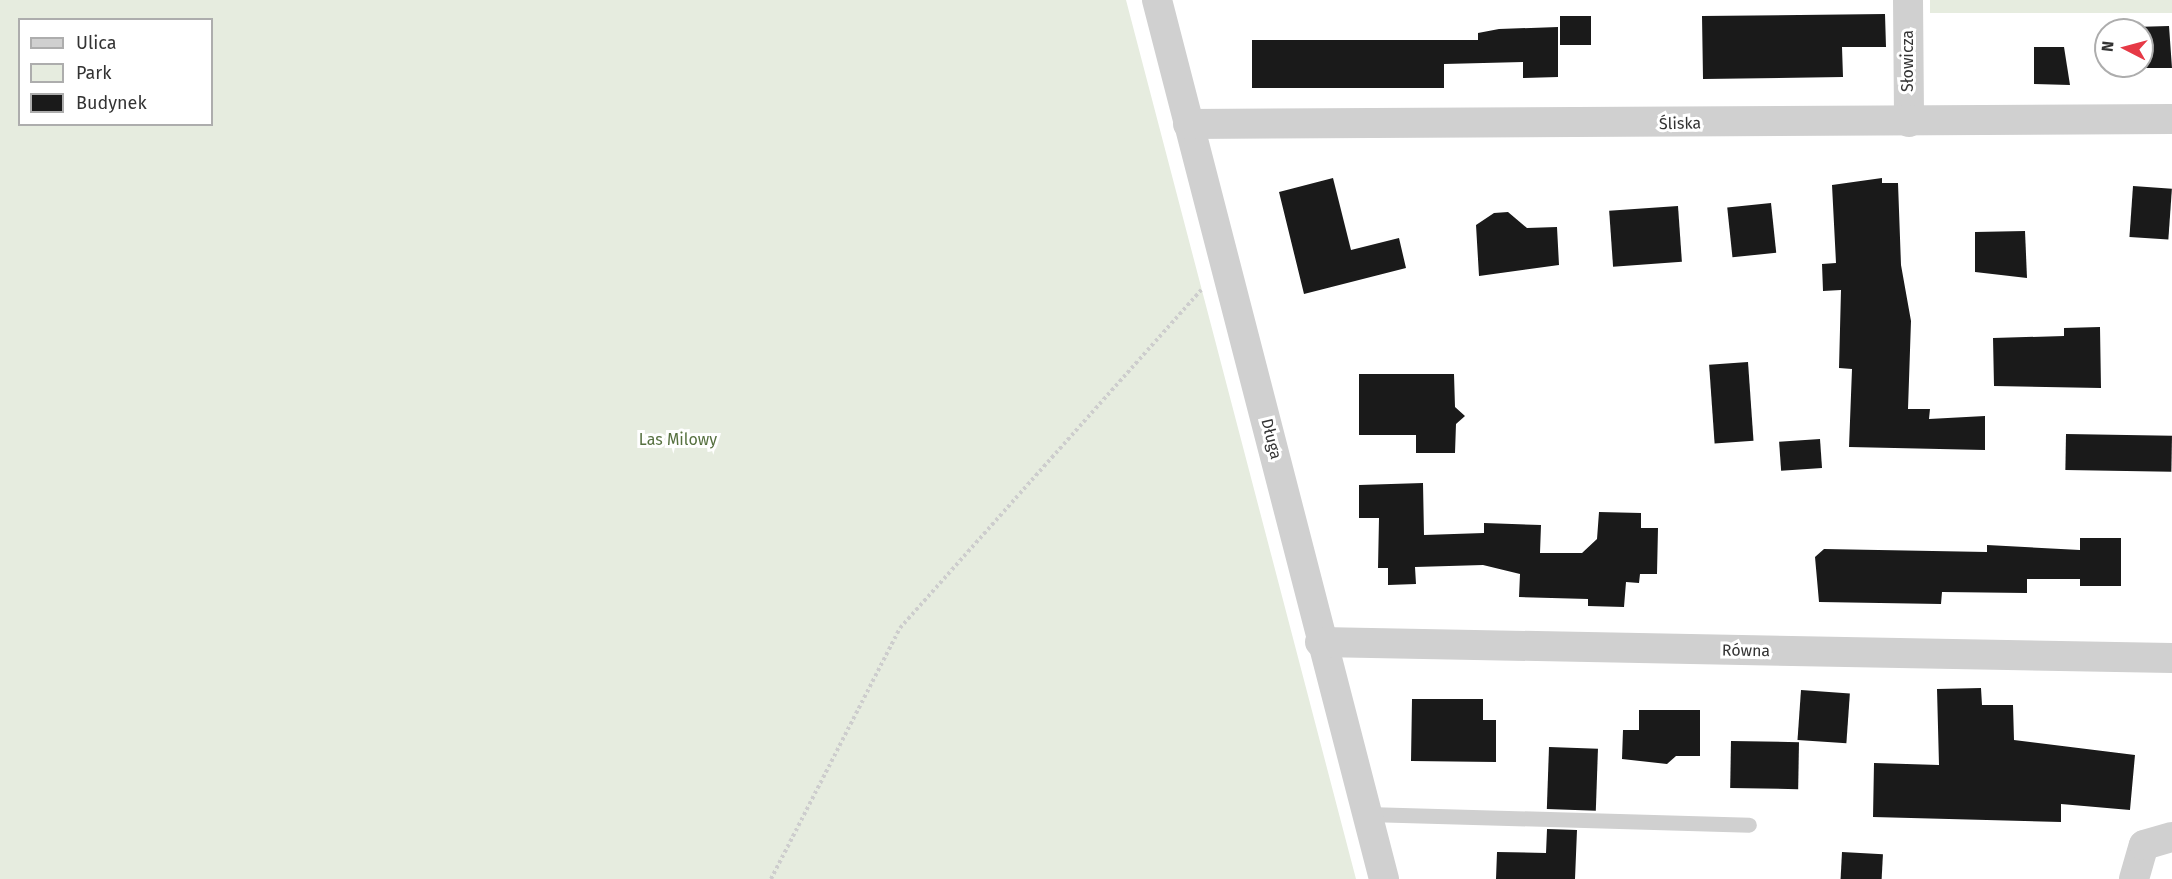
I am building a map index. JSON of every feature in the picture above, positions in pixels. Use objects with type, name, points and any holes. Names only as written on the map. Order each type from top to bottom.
[{"type":"street","name":"Długa","points":[[1156,0],[1227,261],[1320,642],[1384,879]]},
{"type":"street","name":"Słowicza","points":[[1908,0],[1909,122]]},
{"type":"street","name":"Śliska","points":[[1188,124],[2172,119]]},
{"type":"street","name":"Równa","points":[[1320,642],[2172,658]]},
{"type":"street","points":[[2134,879],[2144,845],[2172,837]]},
{"type":"lane","points":[[1367,814],[1749,825]]},
{"type":"path","points":[[771,879],[900,628],[1227,261]]},
{"type":"green space","name":"Las Milowy","points":[[0,0],[1126,0],[1356,879],[0,879]]},
{"type":"green space","points":[[1930,0],[2172,0],[2172,13],[1930,13]]},
{"type":"building","points":[[1885,14],[1886,47],[1842,47],[1843,77],[1703,79],[1702,16]]},
{"type":"building","points":[[1560,16],[1591,16],[1591,45],[1560,45]]},
{"type":"building","points":[[2154,26],[2169,26],[2172,68],[2154,68]]},
{"type":"building","points":[[1558,27],[1558,77],[1523,78],[1523,62],[1444,64],[1444,88],[1252,88],[1252,40],[1478,40],[1478,33],[1499,29]]},
{"type":"building","points":[[2034,47],[2064,47],[2070,85],[2034,84]]},
{"type":"building","points":[[1333,178],[1351,250],[1399,238],[1406,268],[1304,294],[1279,192]]},
{"type":"building","points":[[1882,178],[1882,183],[1898,183],[1901,265],[1911,321],[1908,409],[1930,409],[1929,419],[1985,416],[1985,450],[1849,447],[1852,369],[1839,368],[1841,290],[1823,291],[1822,264],[1836,263],[1832,185]]},
{"type":"building","points":[[2133,186],[2172,189],[2168,240],[2129,237]]},
{"type":"building","points":[[1771,203],[1776,253],[1732,257],[1727,208]]},
{"type":"building","points":[[1678,206],[1682,262],[1613,267],[1609,211]]},
{"type":"building","points":[[1508,212],[1527,228],[1557,227],[1559,265],[1479,276],[1476,225],[1494,213]]},
{"type":"building","points":[[2025,231],[2027,278],[1975,272],[1975,232]]},
{"type":"building","points":[[2100,327],[2101,388],[1994,386],[1993,338],[2064,336],[2064,328]]},
{"type":"building","points":[[1748,362],[1754,441],[1715,444],[1709,365]]},
{"type":"building","points":[[1359,374],[1454,374],[1455,407],[1465,416],[1456,424],[1455,453],[1416,453],[1416,435],[1359,435]]},
{"type":"building","points":[[2066,434],[2172,436],[2171,472],[2065,470]]},
{"type":"building","points":[[1820,439],[1822,468],[1781,471],[1779,442]]},
{"type":"building","points":[[1423,483],[1424,535],[1484,533],[1484,523],[1541,525],[1540,553],[1582,553],[1597,539],[1599,512],[1641,513],[1641,528],[1658,528],[1657,574],[1640,574],[1639,583],[1626,582],[1624,607],[1588,606],[1588,599],[1519,597],[1520,574],[1483,565],[1415,567],[1416,584],[1388,585],[1388,568],[1378,568],[1379,518],[1359,518],[1359,485]]},
{"type":"building","points":[[2080,538],[2121,538],[2121,586],[2080,586],[2080,579],[2027,579],[2027,593],[1942,592],[1941,604],[1819,602],[1815,557],[1824,549],[1987,552],[1987,545],[2080,550]]},
{"type":"building","points":[[1981,688],[1982,705],[2013,705],[2014,740],[2135,755],[2130,810],[2061,804],[2061,822],[1873,817],[1874,763],[1939,765],[1937,689]]},
{"type":"building","points":[[1801,690],[1850,693],[1846,743],[1798,740]]},
{"type":"building","points":[[1412,699],[1483,699],[1483,720],[1496,720],[1496,762],[1411,761]]},
{"type":"building","points":[[1639,710],[1700,710],[1700,756],[1676,756],[1667,764],[1622,759],[1623,730],[1639,730]]},
{"type":"building","points":[[1731,741],[1799,742],[1798,789],[1730,788]]},
{"type":"building","points":[[1549,747],[1598,749],[1596,811],[1547,809]]},
{"type":"building","points":[[1547,829],[1577,830],[1575,879],[1496,879],[1497,852],[1546,853]]},
{"type":"building","points":[[1842,852],[1883,854],[1882,879],[1841,879]]}]
